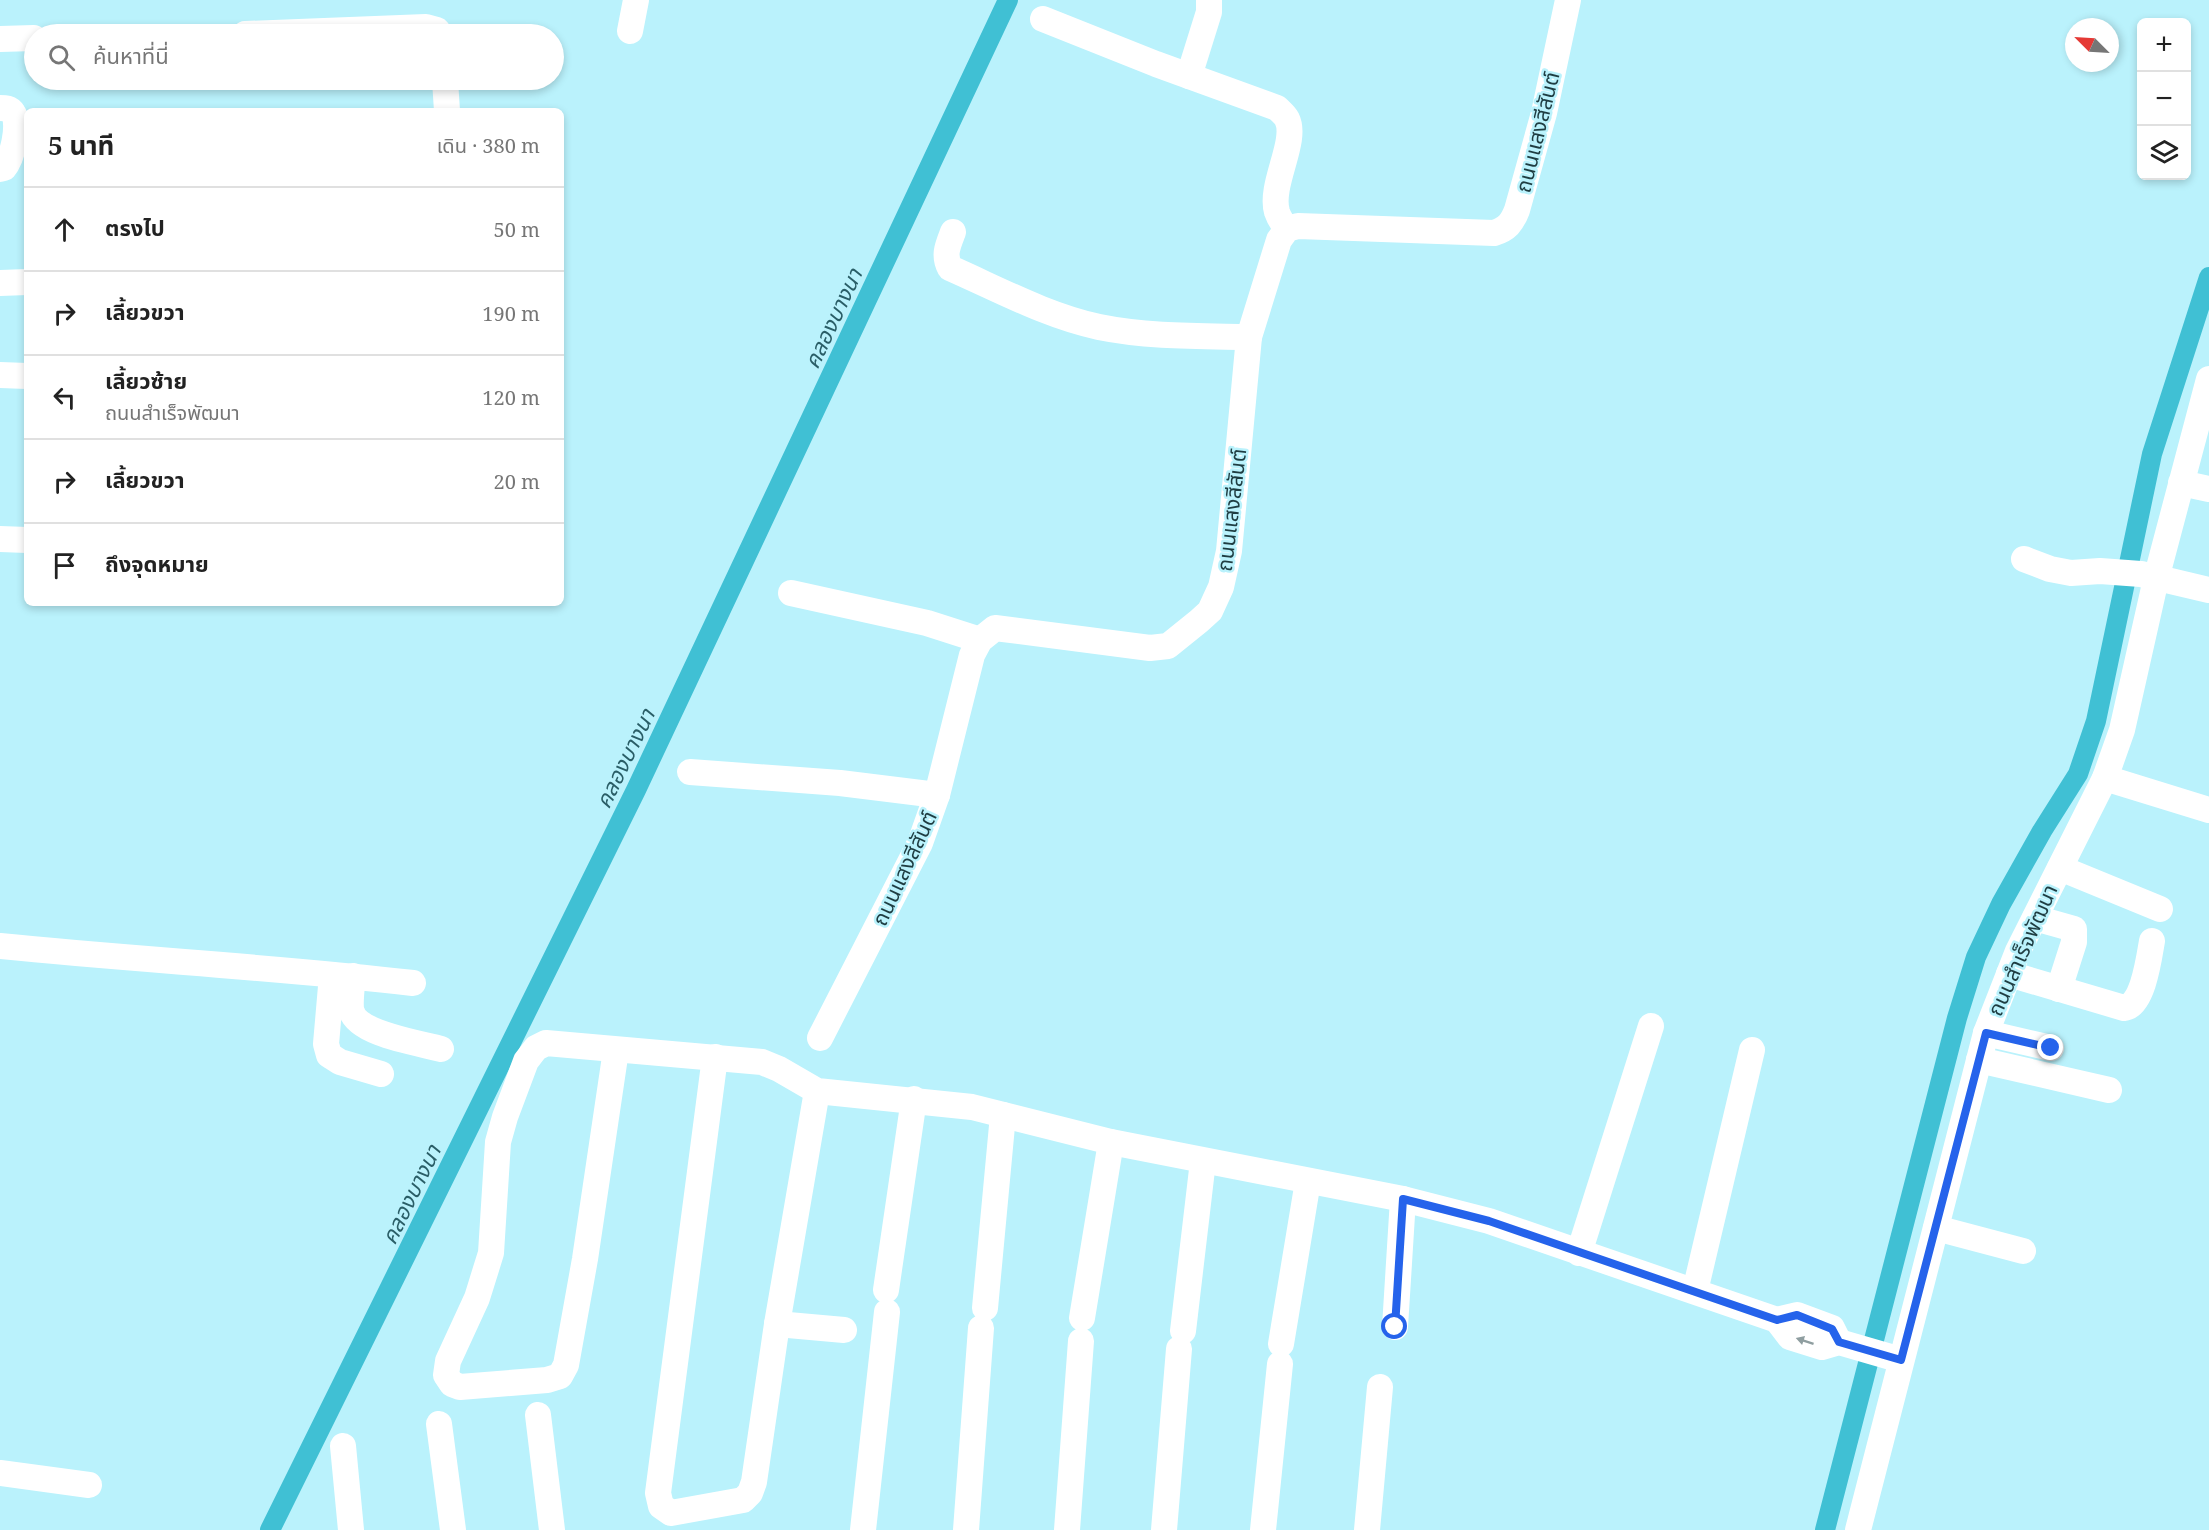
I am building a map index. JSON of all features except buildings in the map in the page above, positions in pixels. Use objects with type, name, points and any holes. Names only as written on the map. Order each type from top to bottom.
[{"type":"street","points":[[630,31],[636,0]]},
{"type":"street","points":[[1189,76],[1209,12],[1209,0]]},
{"type":"street","name":"ถนนแสงสีสันต์","points":[[820,1038],[920,843],[937,795],[972,655],[980,640],[995,628],[1150,648],[1168,646],[1210,611],[1221,587],[1229,551],[1249,337],[1279,240],[1287,229],[1298,225],[1494,233],[1504,230],[1513,220],[1517,210],[1544,114],[1568,0]]},
{"type":"street","points":[[1043,19],[1277,108],[1286,118],[1289,132],[1276,191],[1278,214],[1287,229]]},
{"type":"street","points":[[0,39],[24,38]]},
{"type":"street","points":[[446,90],[447,108]]},
{"type":"street","points":[[0,108],[7,108],[13,112],[15,119],[13,152],[10,162],[0,169]]},
{"type":"street","points":[[953,232],[946,251],[946,259],[950,267],[1062,316],[1096,327],[1122,332],[1249,337]]},
{"type":"street","points":[[0,283],[24,282]]},
{"type":"street","points":[[0,375],[24,376]]},
{"type":"street","name":"ถนนสำเร็จพัฒนา","points":[[1858,1530],[1890,1357],[1935,1228],[1986,1033],[2009,974],[2035,918],[2105,778],[2122,730],[2148,576],[2181,483],[2209,379]]},
{"type":"street","points":[[2181,483],[2209,489]]},
{"type":"street","points":[[0,539],[24,540]]},
{"type":"street","points":[[2024,559],[2071,573],[2100,571],[2148,576],[2209,590]]},
{"type":"street","points":[[791,593],[927,622],[980,640]]},
{"type":"street","points":[[690,772],[840,783],[937,795]]},
{"type":"street","points":[[2105,778],[2209,810]]},
{"type":"street","points":[[2060,868],[2160,909]]},
{"type":"street","points":[[2035,918],[2074,929],[2074,942],[2059,989]]},
{"type":"street","points":[[2009,974],[2124,1008],[2129,1007],[2136,1001],[2141,989],[2152,941]]},
{"type":"street","points":[[0,946],[413,983]]},
{"type":"street","points":[[342,975],[351,1010],[356,1020],[373,1030],[441,1049]]},
{"type":"street","points":[[342,975],[326,1044],[329,1055],[340,1062],[381,1074]]},
{"type":"street","points":[[1579,1253],[1651,1026]]},
{"type":"street","points":[[1986,1033],[2051,1048]]},
{"type":"street","points":[[616,1050],[585,1259],[566,1365],[560,1376],[547,1380],[460,1387],[452,1384],[446,1375],[448,1361],[477,1298],[491,1253],[498,1142],[526,1061],[536,1048],[546,1043],[762,1062],[817,1091],[972,1107],[1112,1142],[1403,1199],[1489,1221],[1777,1320],[1797,1315],[1832,1329],[1844,1343],[1890,1357]]},
{"type":"street","points":[[1695,1291],[1752,1050]]},
{"type":"street","points":[[715,1057],[658,1493],[661,1506],[671,1513],[743,1500],[750,1493],[754,1482],[777,1324],[817,1091]]},
{"type":"street","points":[[1979,1060],[2109,1090]]},
{"type":"street","points":[[863,1530],[886,1301],[914,1100]]},
{"type":"street","points":[[966,1530],[983,1318],[1004,1115]]},
{"type":"street","points":[[1067,1530],[1082,1330],[1112,1142]]},
{"type":"street","points":[[1164,1530],[1181,1340],[1203,1161]]},
{"type":"street","points":[[1263,1530],[1281,1354],[1308,1181]]},
{"type":"street","points":[[1395,1327],[1403,1199]]},
{"type":"street","points":[[1935,1228],[2024,1251]]},
{"type":"street","points":[[777,1324],[844,1330]]},
{"type":"street","points":[[1366,1530],[1380,1387]]},
{"type":"street","points":[[538,1415],[552,1530]]},
{"type":"street","points":[[439,1424],[453,1530]]},
{"type":"street","points":[[343,1446],[351,1530]]},
{"type":"street","points":[[0,1473],[89,1485]]},
{"type":"waterway","name":"คลองบางนา","points":[[270,1530],[636,790],[1008,0]]},
{"type":"waterway","points":[[1825,1530],[1957,1018],[1976,957],[2001,904],[2042,831],[2078,774],[2096,721],[2152,454],[2209,277]]},
{"type":"route","points":[[1395,1327],[1403,1199],[1489,1221],[1777,1320],[1797,1315],[1832,1329],[1839,1342],[1901,1360],[1986,1033],[2051,1048]]}]
